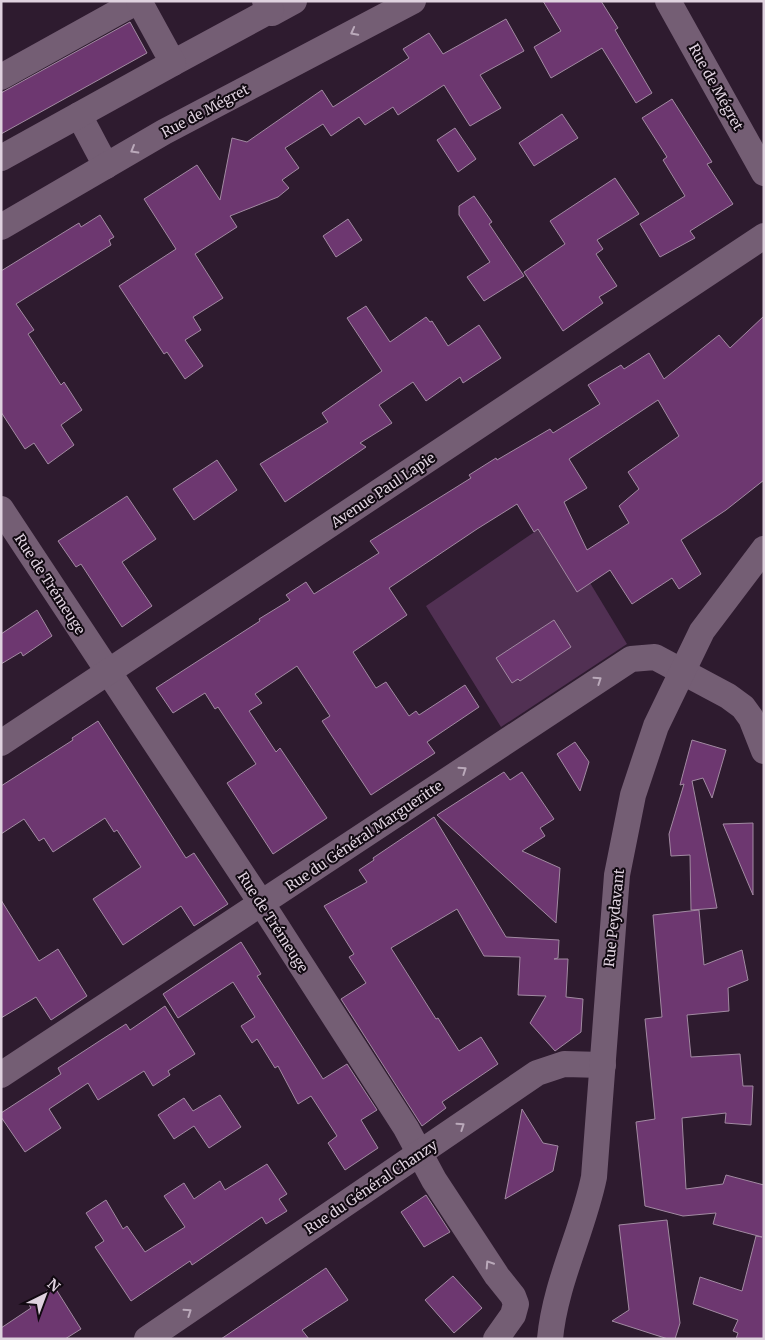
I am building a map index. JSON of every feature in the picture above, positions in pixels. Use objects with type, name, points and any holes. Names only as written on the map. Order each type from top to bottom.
[{"type":"street","points":[[1,76],[138,1],[173,63]]},
{"type":"street","name":"Rue de Mégret","points":[[1,227],[164,132],[386,7],[413,1]]},
{"type":"street","name":"Rue de Mégret","points":[[668,1],[764,174]]},
{"type":"street","points":[[1,158],[277,4]]},
{"type":"street","points":[[79,115],[106,166]]},
{"type":"street","name":"Avenue Paul Lapie","points":[[1,743],[764,236]]},
{"type":"street","name":"Rue de Trémeuge","points":[[1,509],[262,904],[421,1154],[434,1180],[497,1276],[513,1296],[516,1304],[513,1315],[496,1339]]},
{"type":"street","name":"Rue Peydavant","points":[[537,1339],[551,1328],[588,1209],[594,1177],[617,875],[633,795],[656,726],[702,630],[764,548]]},
{"type":"street","name":"Rue du Général Margueritte","points":[[1,1075],[631,659],[655,658],[682,670],[743,707],[751,718],[764,751]]},
{"type":"street","name":"Rue du Général Chanzy","points":[[147,1339],[538,1073],[564,1064],[603,1065]]},
{"type":"shaded area","points":[[552,520],[627,644],[501,727],[426,606]]},
{"type":"building","points":[[543,1],[601,1],[618,28],[615,30],[652,93],[636,103],[602,48],[551,78],[534,47],[561,31]]},
{"type":"building","points":[[506,19],[524,51],[480,75],[501,108],[470,126],[444,85],[398,115],[393,107],[365,125],[359,117],[331,136],[323,124],[285,148],[299,168],[282,180],[289,188],[278,197],[230,216],[237,227],[195,254],[223,298],[193,317],[201,330],[185,340],[203,366],[185,379],[167,352],[164,354],[119,286],[176,249],[144,199],[197,165],[220,200],[232,138],[247,142],[322,90],[333,107],[409,58],[403,49],[429,33],[443,54]]},
{"type":"building","points":[[130,22],[147,53],[1,134],[1,93]]},
{"type":"building","points":[[672,99],[712,162],[707,164],[733,204],[690,231],[695,238],[660,257],[640,224],[685,196],[663,160],[667,157],[642,118]]},
{"type":"building","points":[[562,114],[578,138],[534,166],[519,143]]},
{"type":"building","points":[[455,128],[476,159],[458,172],[437,140]]},
{"type":"building","points":[[615,178],[639,214],[597,240],[603,249],[596,254],[617,286],[599,297],[603,303],[563,331],[524,272],[565,244],[550,221]]},
{"type":"building","points":[[474,196],[492,222],[489,224],[524,276],[484,301],[467,277],[490,262],[459,215],[459,206]]},
{"type":"building","points":[[100,215],[114,237],[109,240],[111,245],[16,304],[34,330],[28,334],[61,385],[64,382],[82,410],[61,425],[74,445],[48,464],[34,443],[25,449],[1,412],[1,271],[79,223],[81,227]]},
{"type":"building","points":[[348,219],[362,240],[336,257],[323,236]]},
{"type":"building","points":[[366,306],[390,342],[426,317],[430,322],[432,321],[448,346],[479,325],[501,358],[463,383],[460,377],[426,401],[413,382],[379,405],[392,423],[360,443],[366,447],[285,502],[260,464],[328,422],[322,413],[382,371],[347,318]]},
{"type":"building","points":[[764,316],[764,480],[726,510],[681,540],[701,574],[679,589],[672,578],[632,604],[610,570],[577,592],[538,529],[534,532],[517,504],[477,529],[389,588],[407,615],[353,652],[376,688],[386,682],[409,716],[416,711],[419,715],[465,685],[479,707],[427,742],[435,753],[371,795],[322,721],[330,716],[297,666],[255,694],[262,703],[249,711],[276,752],[280,748],[327,818],[273,854],[227,783],[256,764],[218,707],[215,709],[205,693],[173,713],[156,688],[290,600],[286,595],[306,582],[314,594],[379,553],[370,541],[471,478],[469,475],[550,429],[553,433],[600,404],[588,385],[621,365],[624,369],[649,353],[664,379],[719,335],[730,348]],"holes":[[[658,400],[679,436],[628,472],[639,489],[619,506],[629,523],[587,550],[564,502],[587,488],[569,459]]]},
{"type":"building","points":[[217,460],[237,490],[194,520],[173,489]]},
{"type":"building","points":[[127,496],[156,539],[122,562],[152,606],[122,627],[81,564],[76,567],[58,541]]},
{"type":"building","points":[[37,610],[52,636],[23,656],[21,652],[1,664],[1,634]]},
{"type":"building","points":[[554,620],[571,647],[520,681],[518,679],[512,683],[496,658]]},
{"type":"building","points":[[98,721],[186,858],[194,853],[228,904],[194,926],[181,906],[123,945],[93,899],[141,867],[117,830],[114,832],[105,818],[53,852],[44,838],[39,841],[24,819],[1,834],[1,786],[73,740],[72,738]]},
{"type":"building","points":[[692,740],[726,750],[712,798],[703,778],[692,781],[717,908],[691,910],[690,855],[671,856],[669,834],[684,784],[680,785]]},
{"type":"building","points":[[575,742],[589,762],[580,791],[557,754]]},
{"type":"building","points":[[504,772],[510,780],[522,772],[554,819],[540,828],[545,836],[522,851],[560,868],[556,923],[437,815]]},
{"type":"building","points":[[434,817],[506,937],[559,940],[558,958],[554,959],[568,959],[566,997],[583,999],[581,1032],[555,1051],[530,1023],[546,996],[518,995],[520,957],[484,956],[457,909],[391,948],[436,1019],[438,1018],[459,1051],[481,1037],[498,1064],[442,1102],[446,1108],[422,1126],[341,999],[366,983],[349,957],[354,954],[324,906],[367,882],[359,870],[374,860],[373,858]]},
{"type":"building","points":[[753,823],[753,895],[723,824]]},
{"type":"building","points":[[1,900],[39,961],[58,949],[87,996],[51,1020],[36,997],[1,1018]]},
{"type":"building","points":[[699,910],[704,965],[742,950],[748,980],[728,988],[729,1011],[687,1015],[691,1057],[740,1054],[743,1086],[753,1086],[751,1125],[725,1123],[726,1113],[682,1118],[686,1189],[723,1184],[726,1175],[764,1185],[764,1339],[736,1339],[738,1333],[733,1331],[738,1320],[693,1304],[700,1277],[742,1291],[756,1236],[762,1237],[713,1224],[716,1213],[683,1216],[645,1206],[636,1122],[655,1119],[645,1019],[662,1017],[653,915]]},
{"type":"building","points":[[241,942],[261,974],[257,976],[323,1079],[347,1064],[377,1110],[361,1120],[378,1148],[345,1170],[328,1143],[337,1136],[311,1096],[298,1104],[278,1066],[275,1068],[257,1039],[252,1043],[241,1026],[255,1017],[233,982],[178,1018],[163,994]]},
{"type":"building","points":[[165,1006],[195,1054],[168,1071],[170,1075],[153,1086],[144,1071],[98,1100],[88,1083],[49,1109],[61,1128],[25,1152],[1,1117],[1,1113],[61,1074],[58,1068],[126,1024],[130,1030]]},
{"type":"building","points":[[220,1095],[241,1127],[209,1148],[194,1126],[174,1139],[158,1115],[184,1098],[193,1111]]},
{"type":"building","points":[[522,1109],[543,1143],[558,1146],[553,1171],[505,1199]]},
{"type":"building","points":[[267,1164],[287,1194],[279,1199],[287,1211],[266,1224],[262,1217],[192,1265],[190,1261],[131,1301],[95,1247],[104,1241],[86,1213],[106,1200],[123,1229],[127,1226],[145,1252],[185,1227],[164,1196],[184,1183],[194,1199],[220,1181],[225,1190]]},
{"type":"building","points":[[426,1195],[450,1232],[424,1247],[401,1212]]},
{"type":"building","points":[[667,1220],[680,1323],[675,1339],[668,1339],[612,1321],[629,1310],[619,1225]]},
{"type":"building","points":[[326,1268],[348,1300],[302,1330],[309,1339],[221,1339]]},
{"type":"building","points":[[453,1276],[482,1308],[454,1333],[425,1300]]},
{"type":"building","points":[[54,1286],[81,1329],[65,1339],[1,1339],[1,1328],[31,1308],[28,1303]]}]
